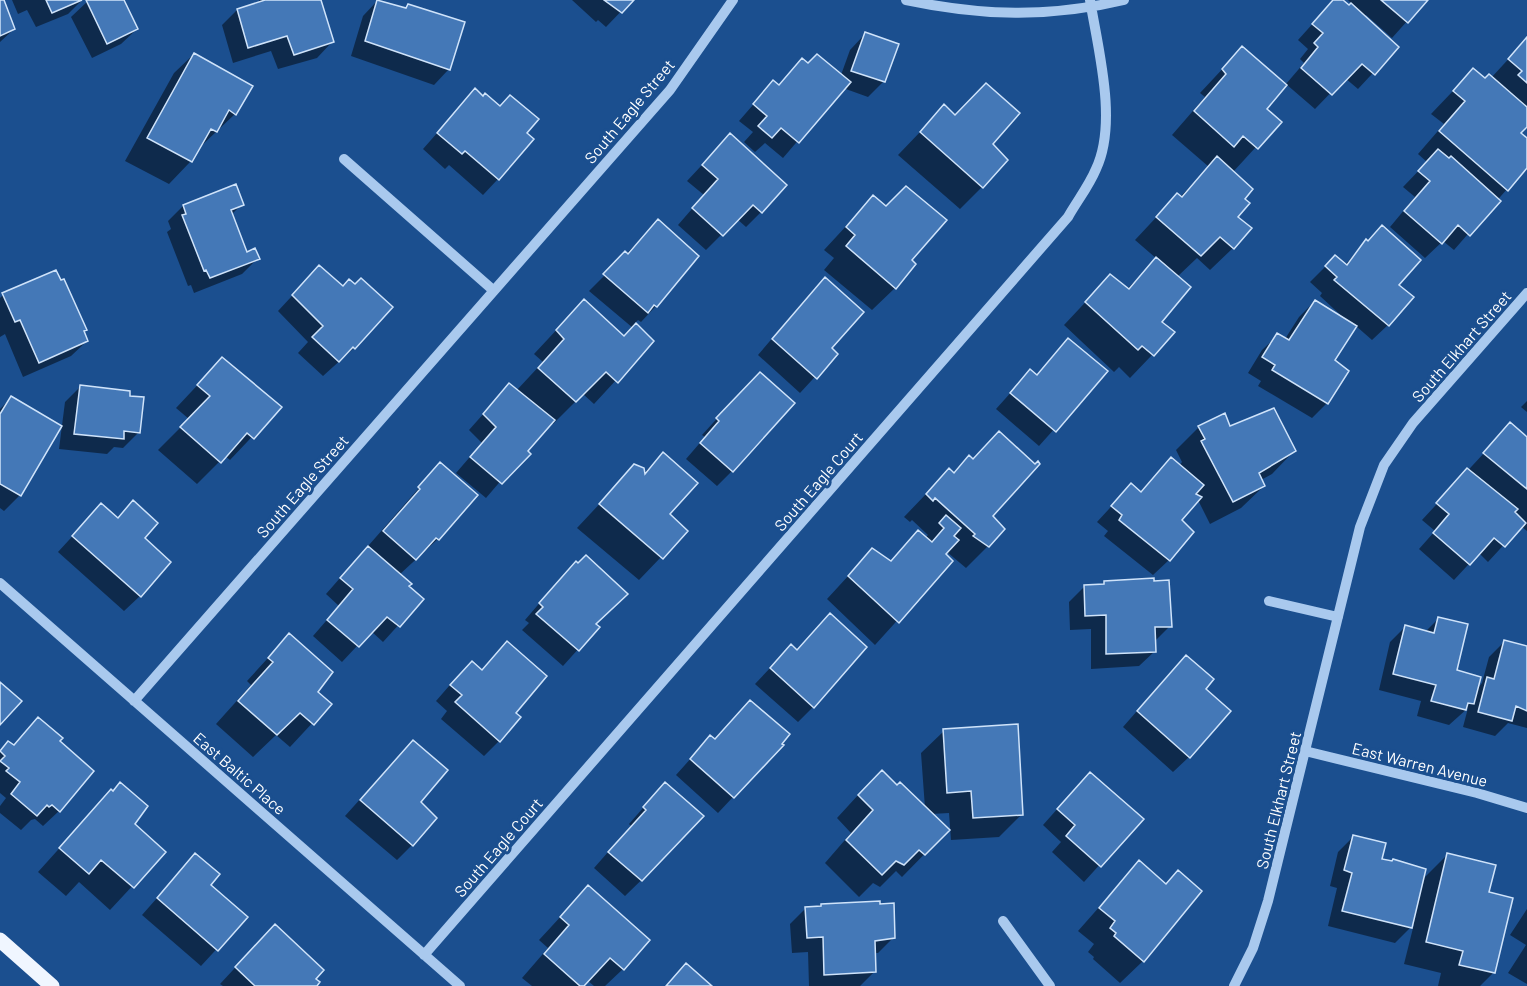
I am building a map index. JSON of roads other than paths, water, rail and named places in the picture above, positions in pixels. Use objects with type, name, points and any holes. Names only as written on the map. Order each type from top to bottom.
[{"type":"main road","points":[[0,940],[52,986]]},
{"type":"street","name":"South Eagle Street","points":[[134,701],[670,90],[733,0]]},
{"type":"street","points":[[906,0],[956,10],[1032,14],[1124,0]]},
{"type":"street","name":"South Eagle Court","points":[[424,955],[1068,217],[1097,168],[1105,136],[1104,90],[1091,4]]},
{"type":"street","points":[[344,159],[493,290]]},
{"type":"street","name":"South Elkhart Street","points":[[1234,986],[1253,948],[1268,901],[1360,527],[1384,465],[1413,423],[1527,293]]},
{"type":"street","name":"East Baltic Place","points":[[0,583],[460,986]]},
{"type":"street","points":[[1269,601],[1338,617]]},
{"type":"street","name":"East Warren Avenue","points":[[1305,751],[1477,793],[1527,808]]},
{"type":"street","points":[[1003,921],[1050,986]]}]
